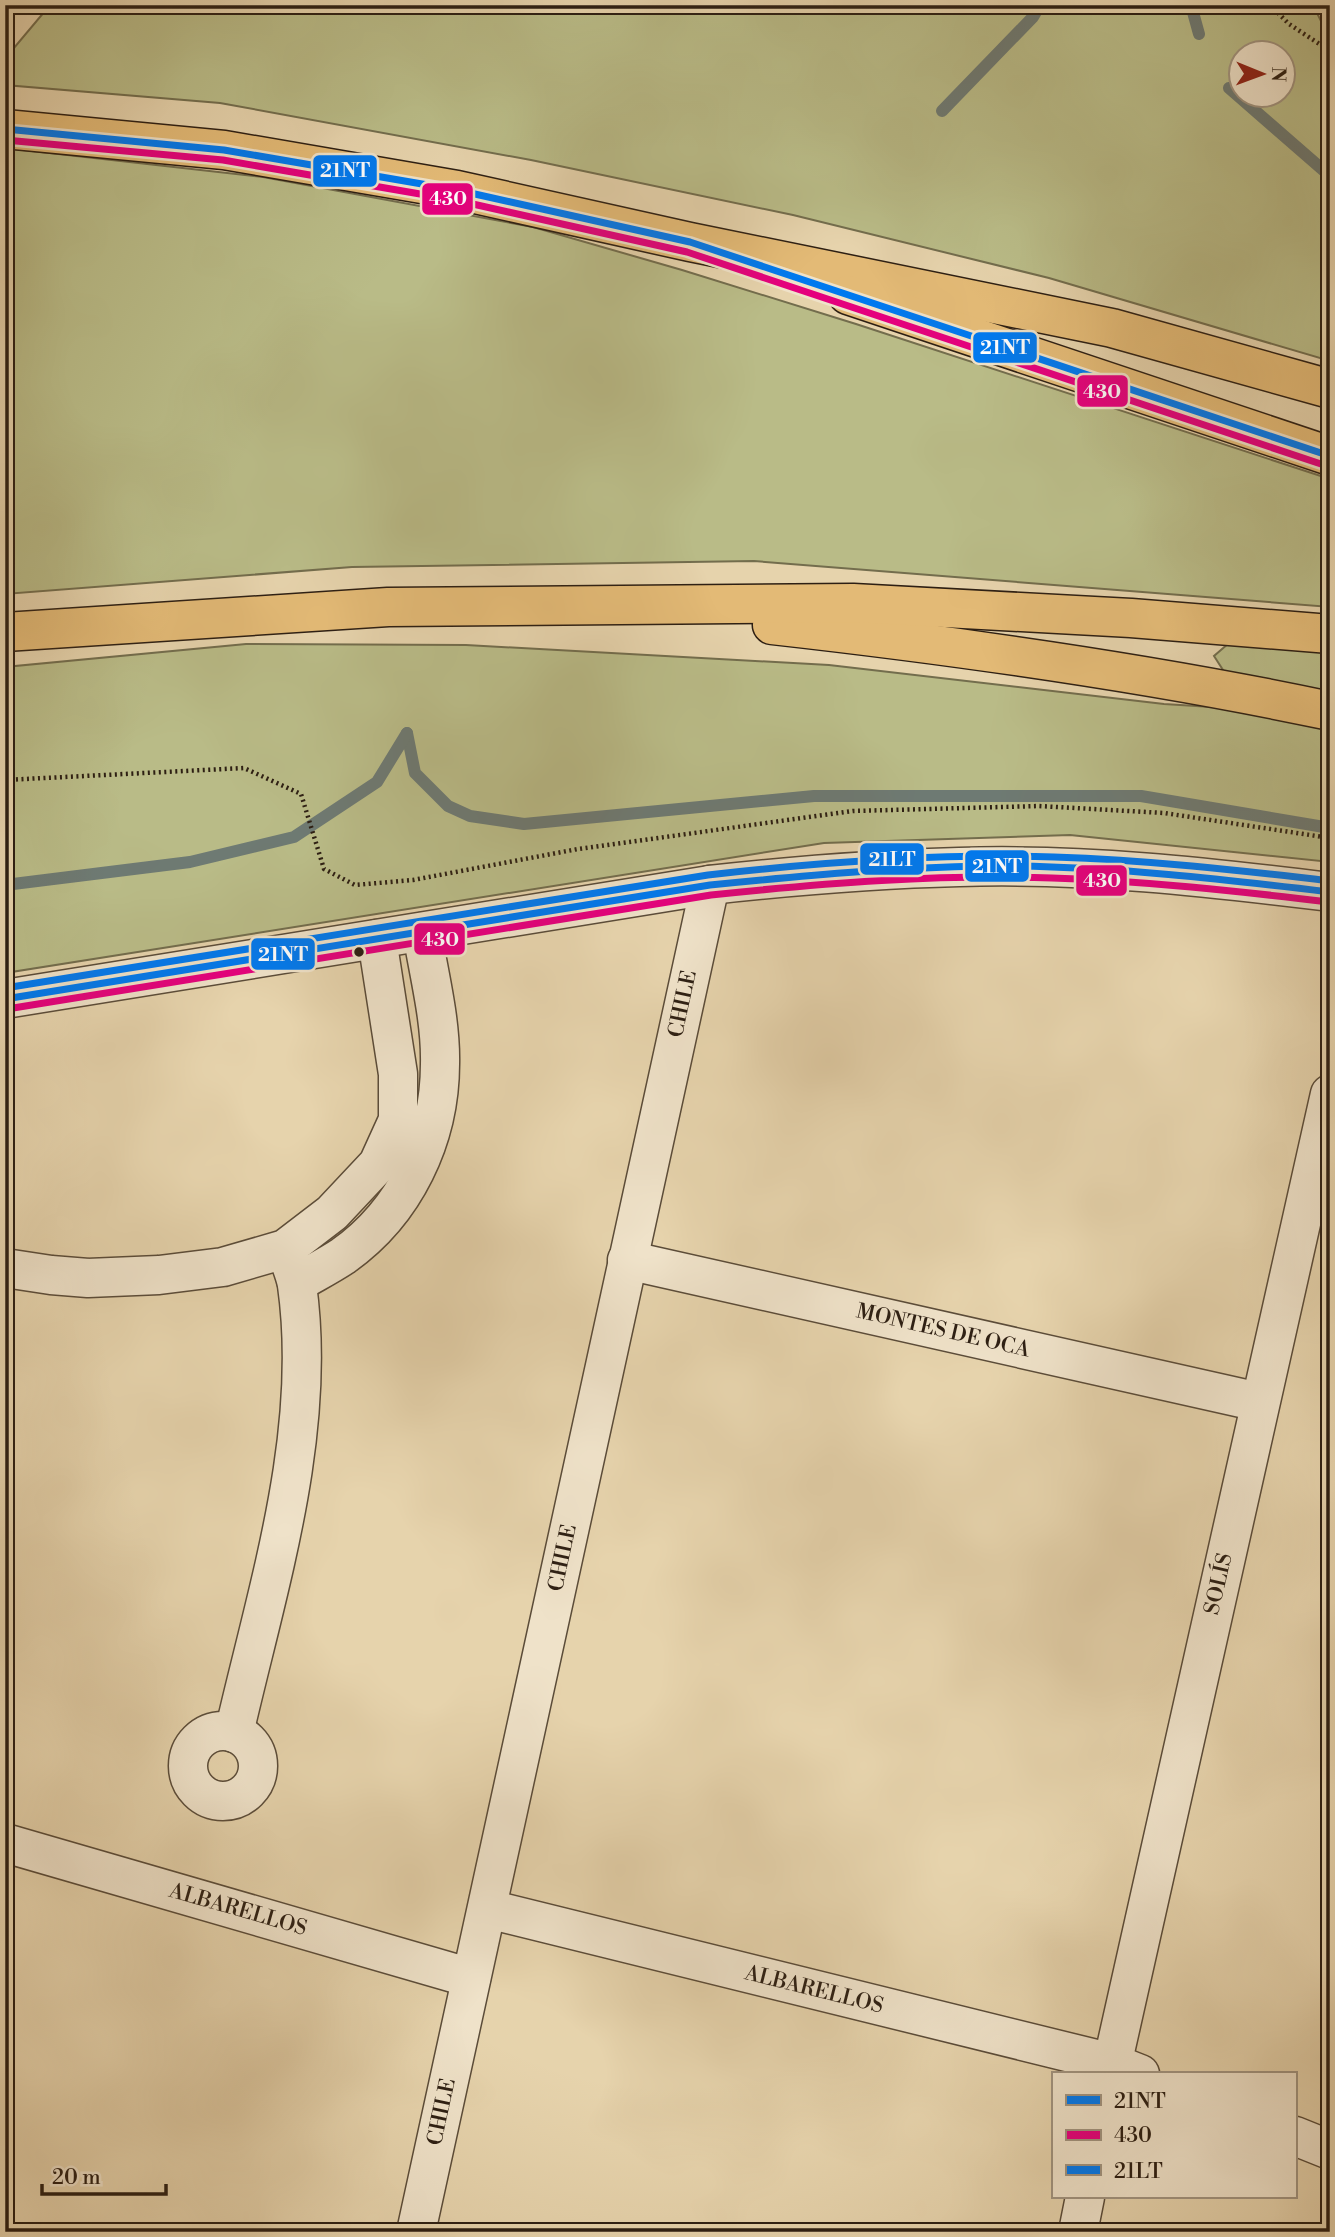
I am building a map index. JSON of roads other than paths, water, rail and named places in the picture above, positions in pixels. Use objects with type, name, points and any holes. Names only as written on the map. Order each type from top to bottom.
[{"type":"highway","points":[[5,129],[224,150],[457,190],[690,242],[1112,328],[1330,389]]},
{"type":"highway","points":[[690,242],[1330,456]]},
{"type":"highway","points":[[5,632],[388,607],[853,603],[1131,618],[1330,634]]},
{"type":"highway","points":[[617,607],[903,640],[1227,690],[1330,711]]},
{"type":"street","points":[[5,999],[710,885],[809,874],[960,867],[1065,868],[1212,877],[1330,892]]},
{"type":"street","name":"CHILE","points":[[416,2232],[710,885]]},
{"type":"street","points":[[5,1268],[88,1278],[159,1275],[223,1267],[291,1266],[344,1255],[388,1214],[415,1175],[430,1133],[440,1065],[439,1037],[422,932]]},
{"type":"street","points":[[234,1733],[287,1504],[299,1415],[300,1348],[291,1266],[332,1213],[378,1164],[398,1120],[398,1074],[377,939]]},
{"type":"street","name":"SOLÍS","points":[[1121,2071],[1259,1402],[1330,1094]]},
{"type":"street","name":"MONTES DE OCA","points":[[627,1261],[1259,1402]]},
{"type":"street","name":"ALBARELLOS","points":[[5,1843],[471,1978]]},
{"type":"street","name":"ALBARELLOS","points":[[488,1909],[1121,2071]]},
{"type":"street","points":[[1296,2136],[1330,2150]]},
{"type":"street","points":[[1078,2232],[1085,2198]]},
{"type":"waterway","points":[[942,111],[1033,17],[1040,5]]},
{"type":"waterway","points":[[1191,5],[1199,34]]},
{"type":"waterway","points":[[1252,108],[1330,176]]},
{"type":"waterway","points":[[407,733],[415,773],[448,806],[470,816],[524,824],[814,796],[1141,796],[1330,828]]},
{"type":"waterway","points":[[5,885],[190,862],[294,837],[377,782],[407,733]]}]
